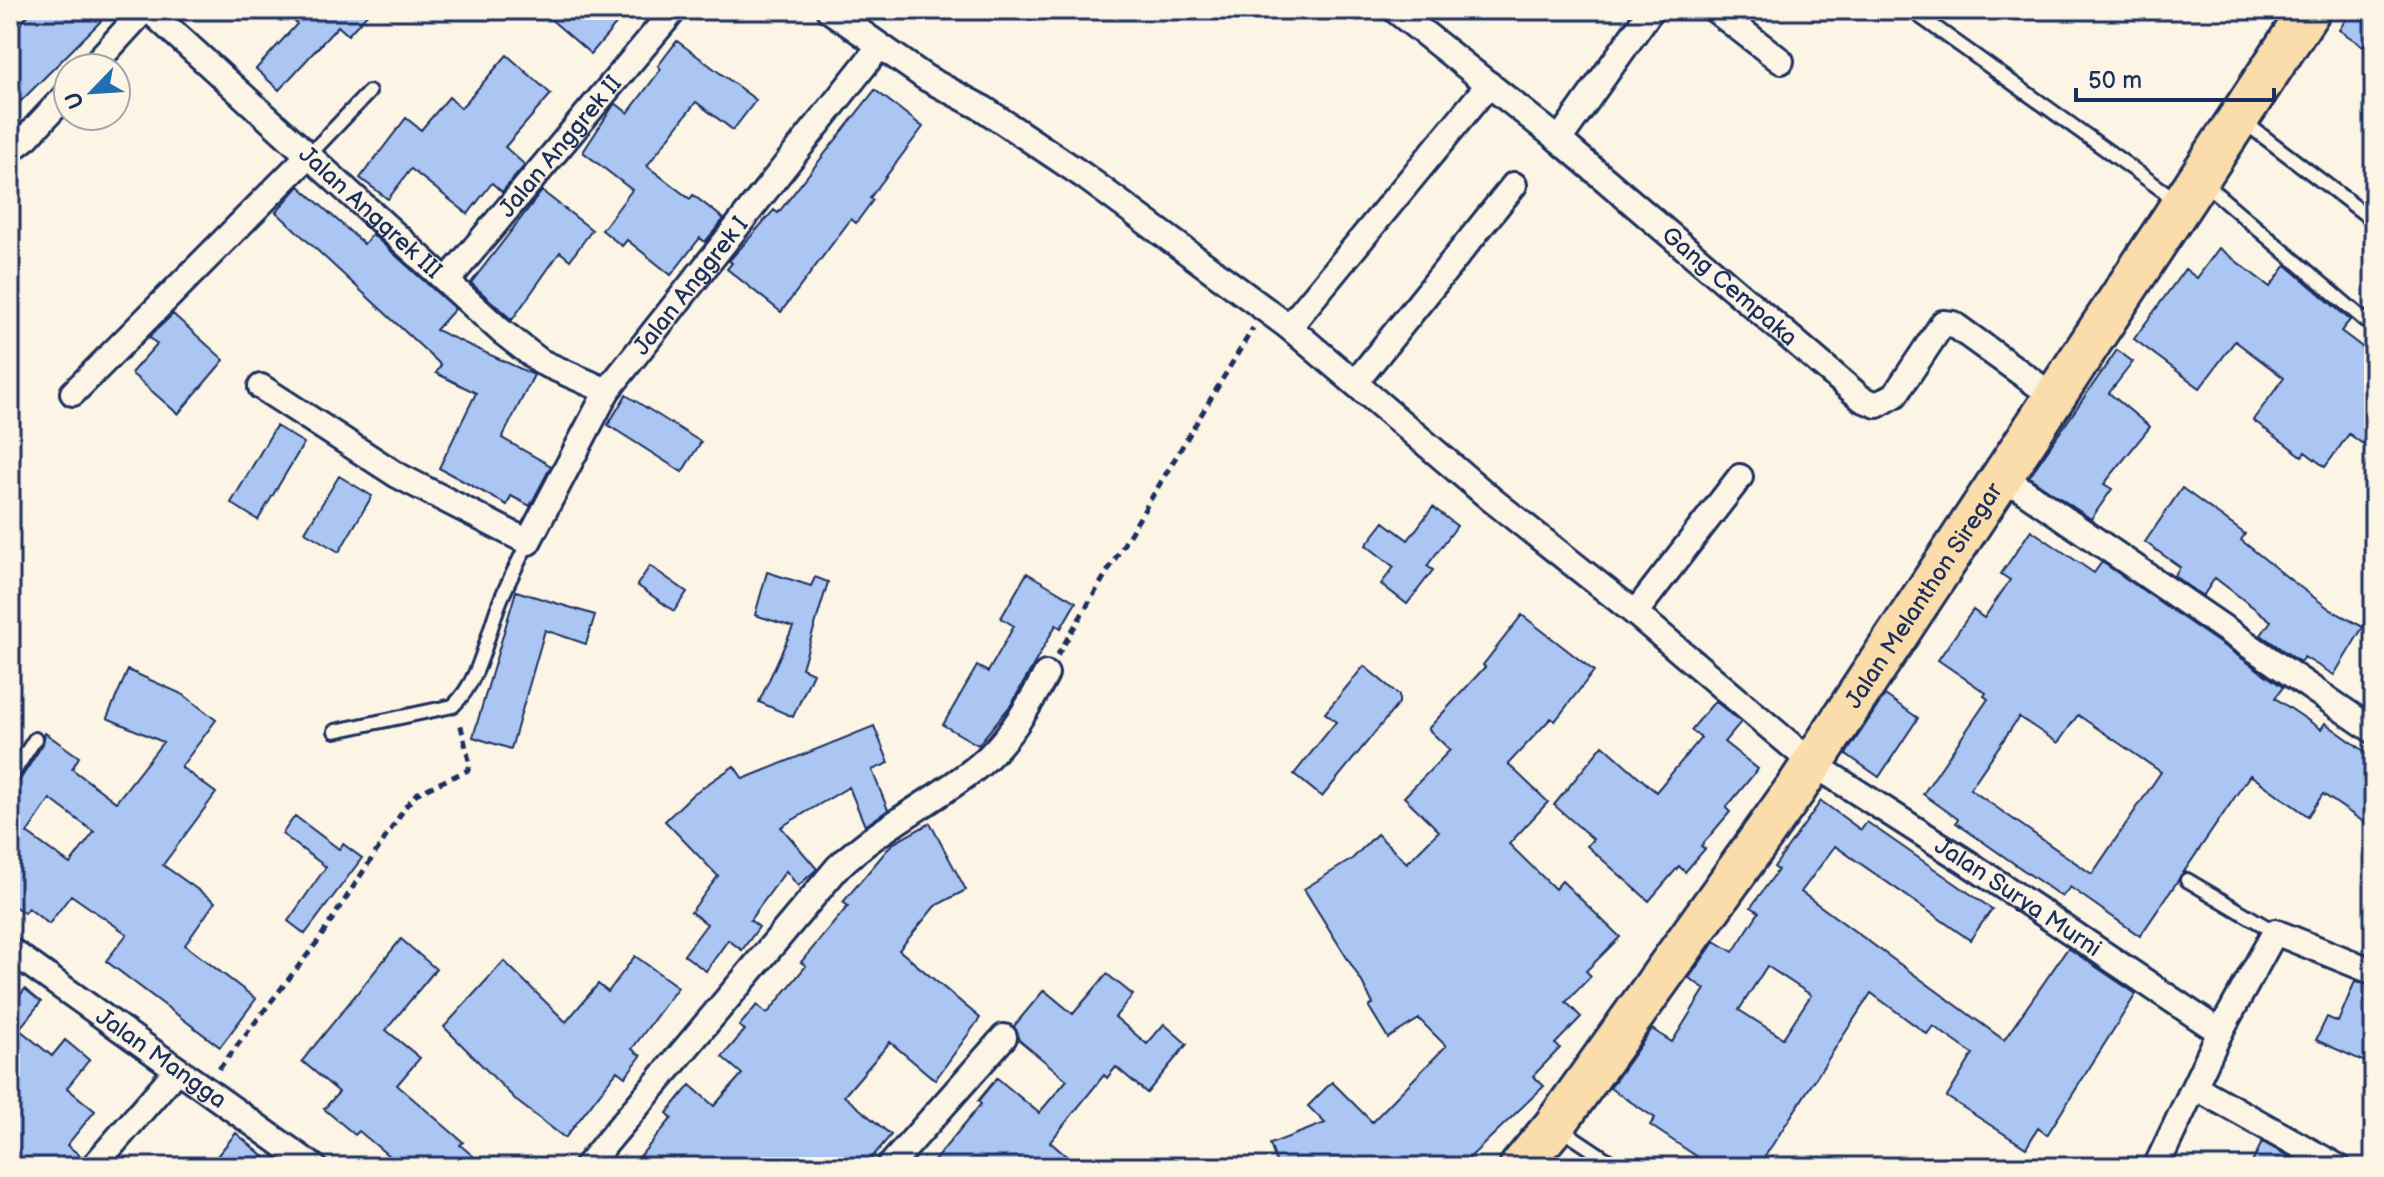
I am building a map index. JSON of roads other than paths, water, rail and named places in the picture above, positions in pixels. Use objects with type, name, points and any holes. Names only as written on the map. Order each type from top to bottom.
[{"type":"main road","name":"Jalan Melanthon Siregar","points":[[1520,1167],[1555,1125],[1812,763],[2310,10]]},
{"type":"street","points":[[106,52],[147,10]]},
{"type":"street","name":"Jalan Anggrek III","points":[[147,10],[310,154],[501,331],[541,362],[607,391]]},
{"type":"street","name":"Jalan Anggrek II","points":[[447,281],[674,10]]},
{"type":"street","name":"Jalan Surya Murni","points":[[829,10],[926,78],[984,109],[1084,176],[1265,308],[1812,763],[2220,1032]]},
{"type":"street","name":"Gang Cempaka","points":[[1395,10],[1559,140],[1862,399],[1877,405],[1895,395],[1943,323],[1953,324],[2054,397]]},
{"type":"street","points":[[1559,140],[1651,10]]},
{"type":"street","points":[[1715,10],[1781,61]]},
{"type":"street","name":"Jalan Anggrek I","points":[[528,542],[607,391],[879,47]]},
{"type":"street","points":[[1289,327],[1489,84]]},
{"type":"street","points":[[10,150],[52,110]]},
{"type":"street","points":[[73,393],[136,326],[310,154]]},
{"type":"street","points":[[1355,383],[1514,185]]},
{"type":"street","points":[[261,387],[397,475],[528,542]]},
{"type":"street","points":[[2002,476],[2374,731]]},
{"type":"street","points":[[1635,613],[1740,477]]},
{"type":"street","points":[[586,1167],[838,867],[857,849],[984,761],[1035,695],[1046,674]]},
{"type":"street","points":[[2156,1167],[2220,1032],[2275,932],[2374,972]]},
{"type":"street","name":"Jalan Mangga","points":[[10,950],[314,1167]]},
{"type":"street","points":[[889,1167],[1004,1037]]},
{"type":"street","points":[[93,1167],[177,1070]]},
{"type":"street","points":[[2195,1087],[2338,1167]]},
{"type":"lane","points":[[1911,10],[2190,191],[2374,328]]},
{"type":"lane","points":[[310,154],[369,92]]},
{"type":"lane","points":[[2239,118],[2374,221]]},
{"type":"lane","points":[[335,731],[453,706],[474,677],[502,597],[528,542]]},
{"type":"lane","points":[[10,778],[35,739]]},
{"type":"lane","points":[[2187,880],[2275,932]]},
{"type":"lane","points":[[1555,1125],[1618,1167]]}]
